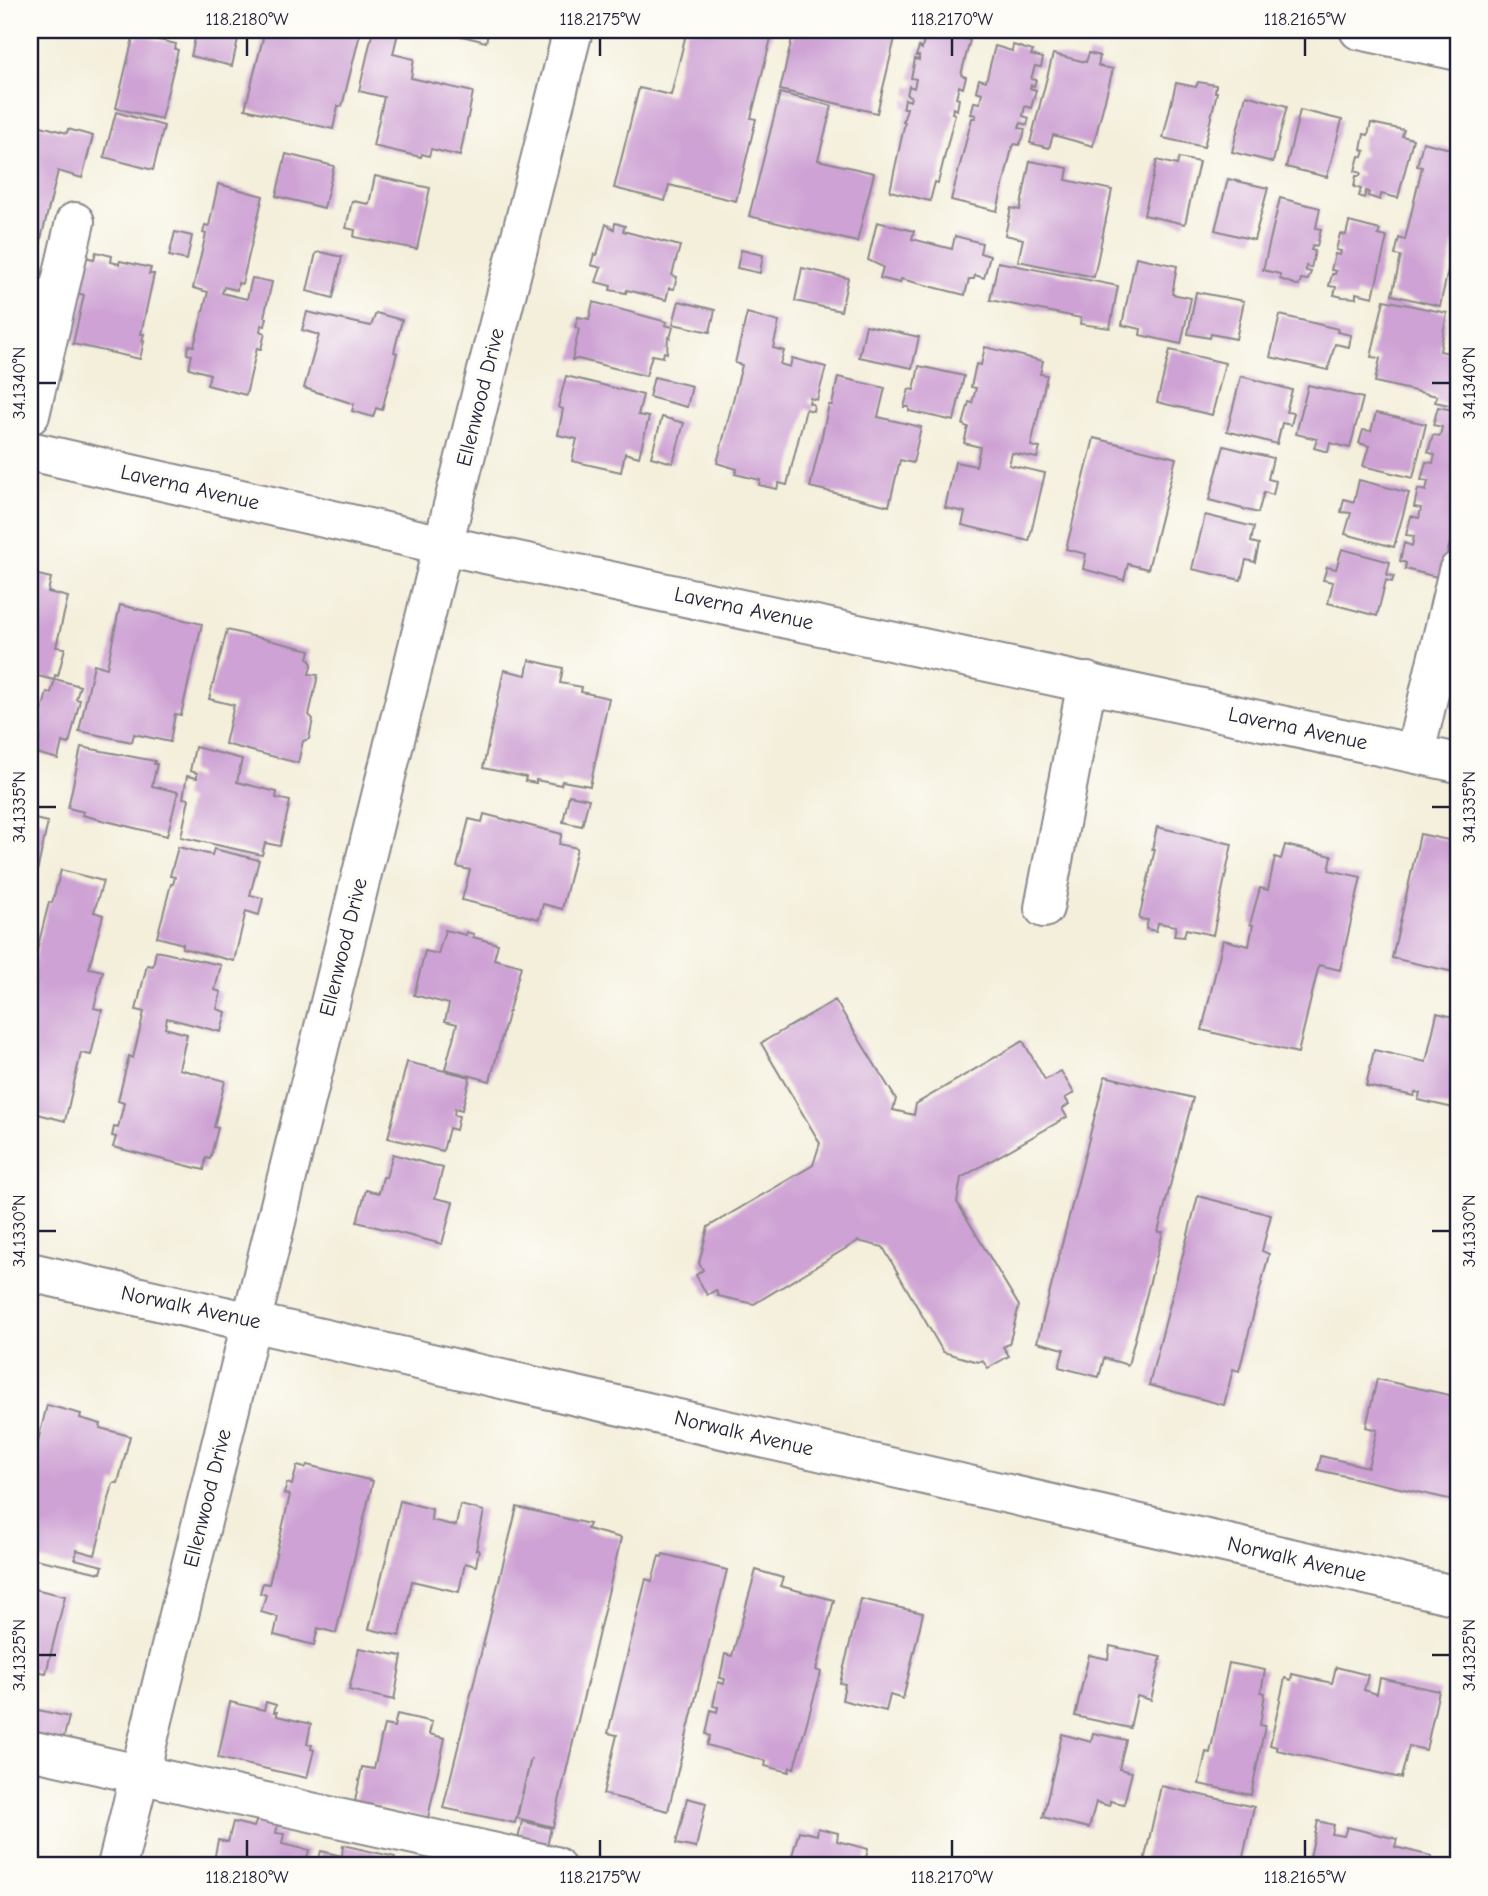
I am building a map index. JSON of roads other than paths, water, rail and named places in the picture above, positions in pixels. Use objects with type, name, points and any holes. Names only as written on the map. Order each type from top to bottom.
[{"type":"street","name":"Ellenwood Drive","points":[[117,1866],[250,1320],[573,30]]},
{"type":"street","points":[[1359,30],[1458,51]]},
{"type":"street","points":[[30,415],[75,222]]},
{"type":"street","name":"Laverna Avenue","points":[[30,451],[443,545],[1458,763]]},
{"type":"street","points":[[1415,753],[1458,571]]},
{"type":"street","points":[[1044,908],[1087,682]]},
{"type":"street","name":"Norwalk Avenue","points":[[30,1272],[1458,1596]]},
{"type":"street","points":[[30,1750],[555,1866]]}]
